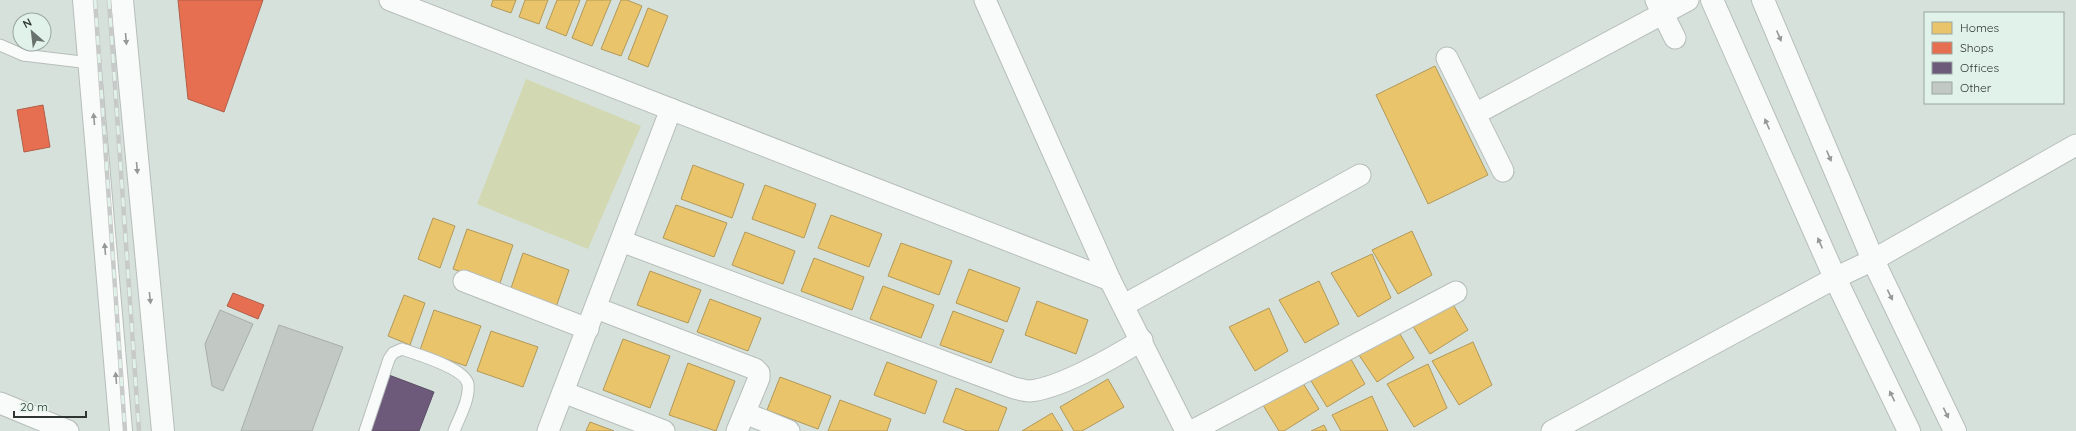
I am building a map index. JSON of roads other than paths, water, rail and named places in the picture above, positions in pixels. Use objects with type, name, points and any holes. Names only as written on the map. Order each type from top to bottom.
[{"type":"street","points":[[84,0],[121,431]]},
{"type":"street","points":[[122,0],[163,431]]},
{"type":"street","points":[[390,0],[1110,280]]},
{"type":"street","points":[[984,0],[1110,280],[1142,340],[1186,431]]},
{"type":"street","points":[[1476,114],[1659,7],[1688,0]]},
{"type":"street","points":[[1712,0],[1836,278],[1909,431]]},
{"type":"street","points":[[1763,0],[1873,260],[1955,431]]},
{"type":"street","points":[[1659,7],[1675,38]]},
{"type":"street","points":[[1447,58],[1503,171]]},
{"type":"street","points":[[548,431],[671,109]]},
{"type":"street","points":[[1552,431],[1836,278],[1873,260],[2076,145]]},
{"type":"street","points":[[1124,305],[1360,175]]},
{"type":"street","points":[[621,241],[1014,388],[1029,391],[1052,386],[1101,364],[1142,340]]},
{"type":"street","points":[[464,281],[588,329]]},
{"type":"street","points":[[1192,431],[1456,292]]},
{"type":"street","points":[[596,308],[755,369],[759,373],[759,378],[741,422],[789,431]]},
{"type":"street","points":[[563,392],[664,431]]},
{"type":"street","points":[[0,403],[68,431]]},
{"type":"lane","points":[[0,45],[23,55],[90,63]]},
{"type":"lane","points":[[364,431],[389,359],[393,353],[402,349],[434,359],[462,375],[468,383],[468,393],[454,431]]},
{"type":"railway","points":[[95,0],[125,431]]},
{"type":"railway","points":[[109,0],[139,431]]}]
